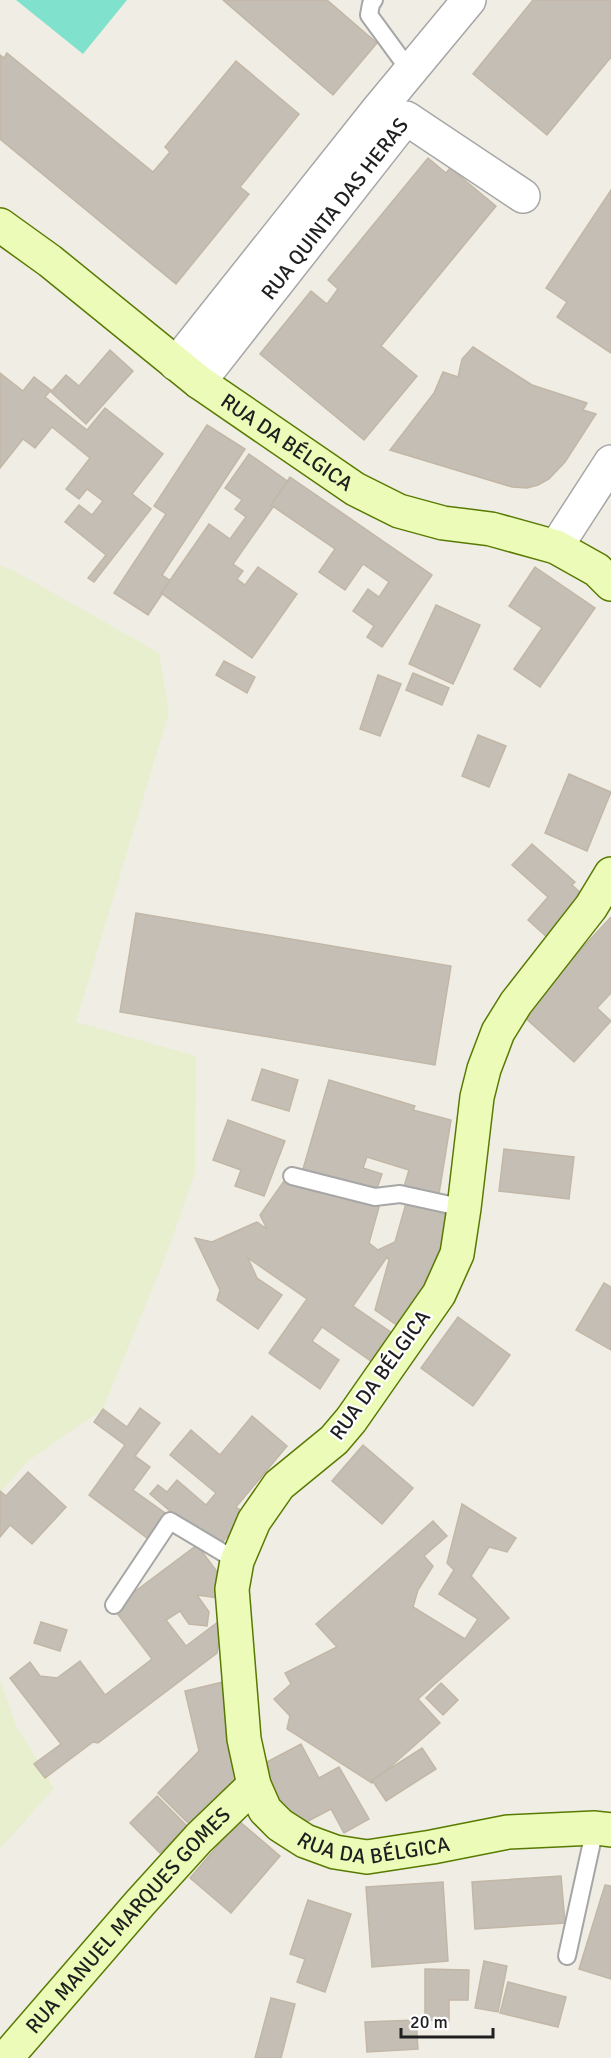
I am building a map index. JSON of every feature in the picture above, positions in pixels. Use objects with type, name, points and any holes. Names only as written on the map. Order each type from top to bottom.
[{"type":"main road","name":"RUA DA BÉLGICA","points":[[0,225],[50,261],[188,373],[355,489],[399,511],[443,523],[491,529],[556,547],[597,570],[611,584]]},
{"type":"main road","name":"RUA DA BÉLGICA","points":[[603,1829],[508,1832],[367,1857],[335,1852],[305,1841],[280,1825],[265,1810],[254,1785],[244,1739],[232,1589],[237,1561],[254,1521],[279,1485],[334,1440],[351,1420],[439,1294],[457,1254],[477,1097],[484,1069],[498,1032],[516,1003],[591,907],[611,874]]},
{"type":"main road","name":"RUA MANUEL MARQUES GOMES","points":[[6,2058],[147,1895],[199,1838],[254,1785]]},
{"type":"street","name":"RUA QUINTA DAS HERAS","points":[[188,373],[410,71],[469,0]]},
{"type":"street","name":"RUA QUINTA DAS HERAS","points":[[188,373],[406,117],[524,196]]},
{"type":"street","points":[[556,547],[611,462]]},
{"type":"lane","points":[[374,0],[369,15],[410,71]]},
{"type":"lane","points":[[292,1176],[375,1197],[400,1194],[464,1208]]},
{"type":"lane","points":[[114,1605],[170,1521],[237,1561]]},
{"type":"lane","points":[[567,1956],[603,1829]]},
{"type":"green space","points":[[0,565],[159,653],[169,712],[76,1022],[196,1056],[195,1172],[170,1245],[103,1409],[28,1461],[0,1492]]},
{"type":"green space","points":[[0,1680],[16,1725],[54,1788],[0,1849]]},
{"type":"shaded area","points":[[16,0],[127,0],[83,54]]},
{"type":"building","points":[[223,0],[327,0],[377,43],[333,95]]},
{"type":"building","points":[[533,0],[611,0],[611,57],[547,135],[473,74]]},
{"type":"building","points":[[7,53],[153,172],[170,152],[165,147],[236,61],[299,114],[240,187],[249,194],[176,284],[0,139],[0,55],[4,58]]},
{"type":"building","points":[[428,158],[446,173],[450,168],[496,206],[381,346],[417,376],[364,440],[260,354],[311,291],[327,304],[338,289],[328,280]]},
{"type":"building","points":[[611,190],[611,353],[557,317],[567,302],[546,288]]},
{"type":"building","points":[[473,347],[532,385],[587,403],[583,410],[596,414],[565,462],[549,479],[538,485],[527,488],[512,487],[390,450],[434,393],[443,372],[458,377],[462,359]]},
{"type":"building","points":[[110,350],[133,371],[86,424],[51,392],[66,375],[79,386]]},
{"type":"building","points":[[0,373],[23,391],[34,377],[51,390],[45,397],[87,430],[105,408],[163,454],[132,494],[151,509],[94,582],[88,578],[106,555],[65,522],[79,505],[92,515],[103,501],[87,489],[79,499],[66,489],[90,458],[52,427],[35,448],[23,439],[0,468]]},
{"type":"building","points":[[207,425],[245,449],[162,575],[171,581],[148,615],[114,593],[166,514],[154,506]]},
{"type":"building","points":[[249,454],[290,483],[233,564],[243,571],[237,579],[245,585],[258,567],[297,594],[252,658],[161,593],[209,524],[230,539],[246,517],[235,509],[242,500],[225,488]]},
{"type":"building","points":[[290,477],[432,575],[382,647],[367,637],[374,626],[353,611],[368,589],[379,597],[389,582],[363,564],[345,590],[319,572],[335,549],[271,505]]},
{"type":"building","points":[[535,567],[595,608],[540,687],[514,669],[542,628],[509,606]]},
{"type":"building","points":[[436,605],[480,625],[453,684],[409,664]]},
{"type":"building","points":[[224,661],[255,677],[247,693],[216,675]]},
{"type":"building","points":[[413,673],[449,688],[442,705],[406,690]]},
{"type":"building","points":[[378,675],[401,684],[380,736],[360,729]]},
{"type":"building","points":[[478,735],[506,746],[489,787],[462,776]]},
{"type":"building","points":[[569,774],[611,792],[587,851],[545,833]]},
{"type":"building","points":[[532,844],[575,882],[572,885],[586,898],[549,939],[528,920],[548,897],[512,865]]},
{"type":"building","points":[[136,913],[451,966],[435,1065],[120,1012]]},
{"type":"building","points":[[611,917],[611,993],[597,1008],[611,1021],[574,1062],[521,1014]]},
{"type":"building","points":[[262,1069],[298,1080],[289,1111],[252,1100]]},
{"type":"building","points":[[329,1080],[415,1106],[413,1110],[451,1120],[438,1200],[403,1190],[409,1170],[367,1157],[363,1168],[382,1174],[375,1194],[301,1176]]},
{"type":"building","points":[[228,1120],[285,1141],[264,1196],[235,1186],[241,1170],[213,1160]]},
{"type":"building","points":[[504,1149],[574,1157],[569,1199],[499,1191]]},
{"type":"building","points":[[284,1181],[379,1207],[369,1243],[378,1250],[395,1242],[407,1200],[451,1212],[433,1276],[398,1326],[375,1310],[389,1260],[387,1257],[353,1306],[395,1335],[375,1364],[322,1327],[312,1341],[339,1360],[320,1389],[269,1353],[307,1299],[248,1258],[257,1278],[282,1295],[258,1329],[217,1300],[220,1290],[195,1238],[212,1242],[257,1222],[267,1229],[260,1215]]},
{"type":"building","points":[[604,1283],[611,1287],[611,1350],[576,1330]]},
{"type":"building","points":[[458,1317],[510,1355],[473,1406],[421,1368]]},
{"type":"building","points":[[140,1408],[160,1423],[135,1456],[150,1467],[133,1490],[165,1513],[147,1538],[89,1495],[125,1445],[94,1422],[103,1409],[127,1427]]},
{"type":"building","points":[[252,1416],[287,1446],[236,1507],[246,1514],[216,1550],[150,1494],[158,1485],[167,1492],[177,1480],[206,1505],[216,1493],[170,1455],[191,1430],[220,1455]]},
{"type":"building","points":[[363,1445],[413,1488],[382,1524],[332,1481]]},
{"type":"building","points":[[28,1472],[66,1507],[32,1544],[10,1525],[0,1537],[0,1491],[6,1496]]},
{"type":"building","points":[[462,1504],[516,1538],[507,1552],[489,1547],[471,1576],[509,1618],[418,1699],[440,1723],[372,1783],[287,1729],[290,1716],[274,1699],[291,1684],[285,1673],[337,1647],[316,1624],[433,1521],[447,1536],[424,1556],[433,1566],[418,1590],[413,1607],[465,1639],[478,1619],[439,1594],[454,1570],[447,1563]]},
{"type":"building","points":[[197,1545],[221,1577],[218,1598],[197,1595],[209,1612],[207,1626],[189,1624],[180,1611],[166,1620],[186,1646],[222,1619],[217,1653],[98,1743],[93,1742],[45,1778],[34,1764],[61,1744],[10,1678],[30,1662],[40,1676],[57,1678],[80,1661],[105,1695],[152,1659],[113,1608]]},
{"type":"building","points":[[41,1622],[67,1630],[60,1651],[34,1643]]},
{"type":"building","points":[[223,1682],[240,1777],[192,1827],[158,1793],[199,1751],[185,1691]]},
{"type":"building","points":[[441,1683],[458,1700],[443,1715],[426,1698]]},
{"type":"building","points":[[301,1744],[319,1778],[339,1767],[369,1819],[344,1833],[331,1809],[295,1828],[261,1765]]},
{"type":"building","points":[[422,1748],[436,1769],[386,1801],[372,1780]]},
{"type":"building","points":[[157,1796],[187,1826],[160,1853],[130,1823]]},
{"type":"building","points":[[239,1821],[280,1856],[231,1913],[190,1878]]},
{"type":"building","points":[[561,1876],[565,1923],[475,1929],[472,1882]]},
{"type":"building","points":[[443,1882],[448,1961],[372,1967],[366,1887]]},
{"type":"building","points":[[605,1885],[611,1886],[611,1979],[579,1969]]},
{"type":"building","points":[[308,1900],[351,1914],[325,1992],[297,1982],[305,1959],[290,1954]]},
{"type":"building","points":[[484,1961],[507,1966],[498,2012],[475,2008]]},
{"type":"building","points":[[425,1969],[469,1970],[468,2000],[449,2000],[449,2021],[425,2020]]},
{"type":"building","points":[[508,1982],[566,1997],[558,2027],[500,2013]]},
{"type":"building","points":[[271,1998],[295,2004],[281,2058],[255,2058]]},
{"type":"building","points":[[416,2020],[418,2049],[367,2052],[365,2022]]}]
